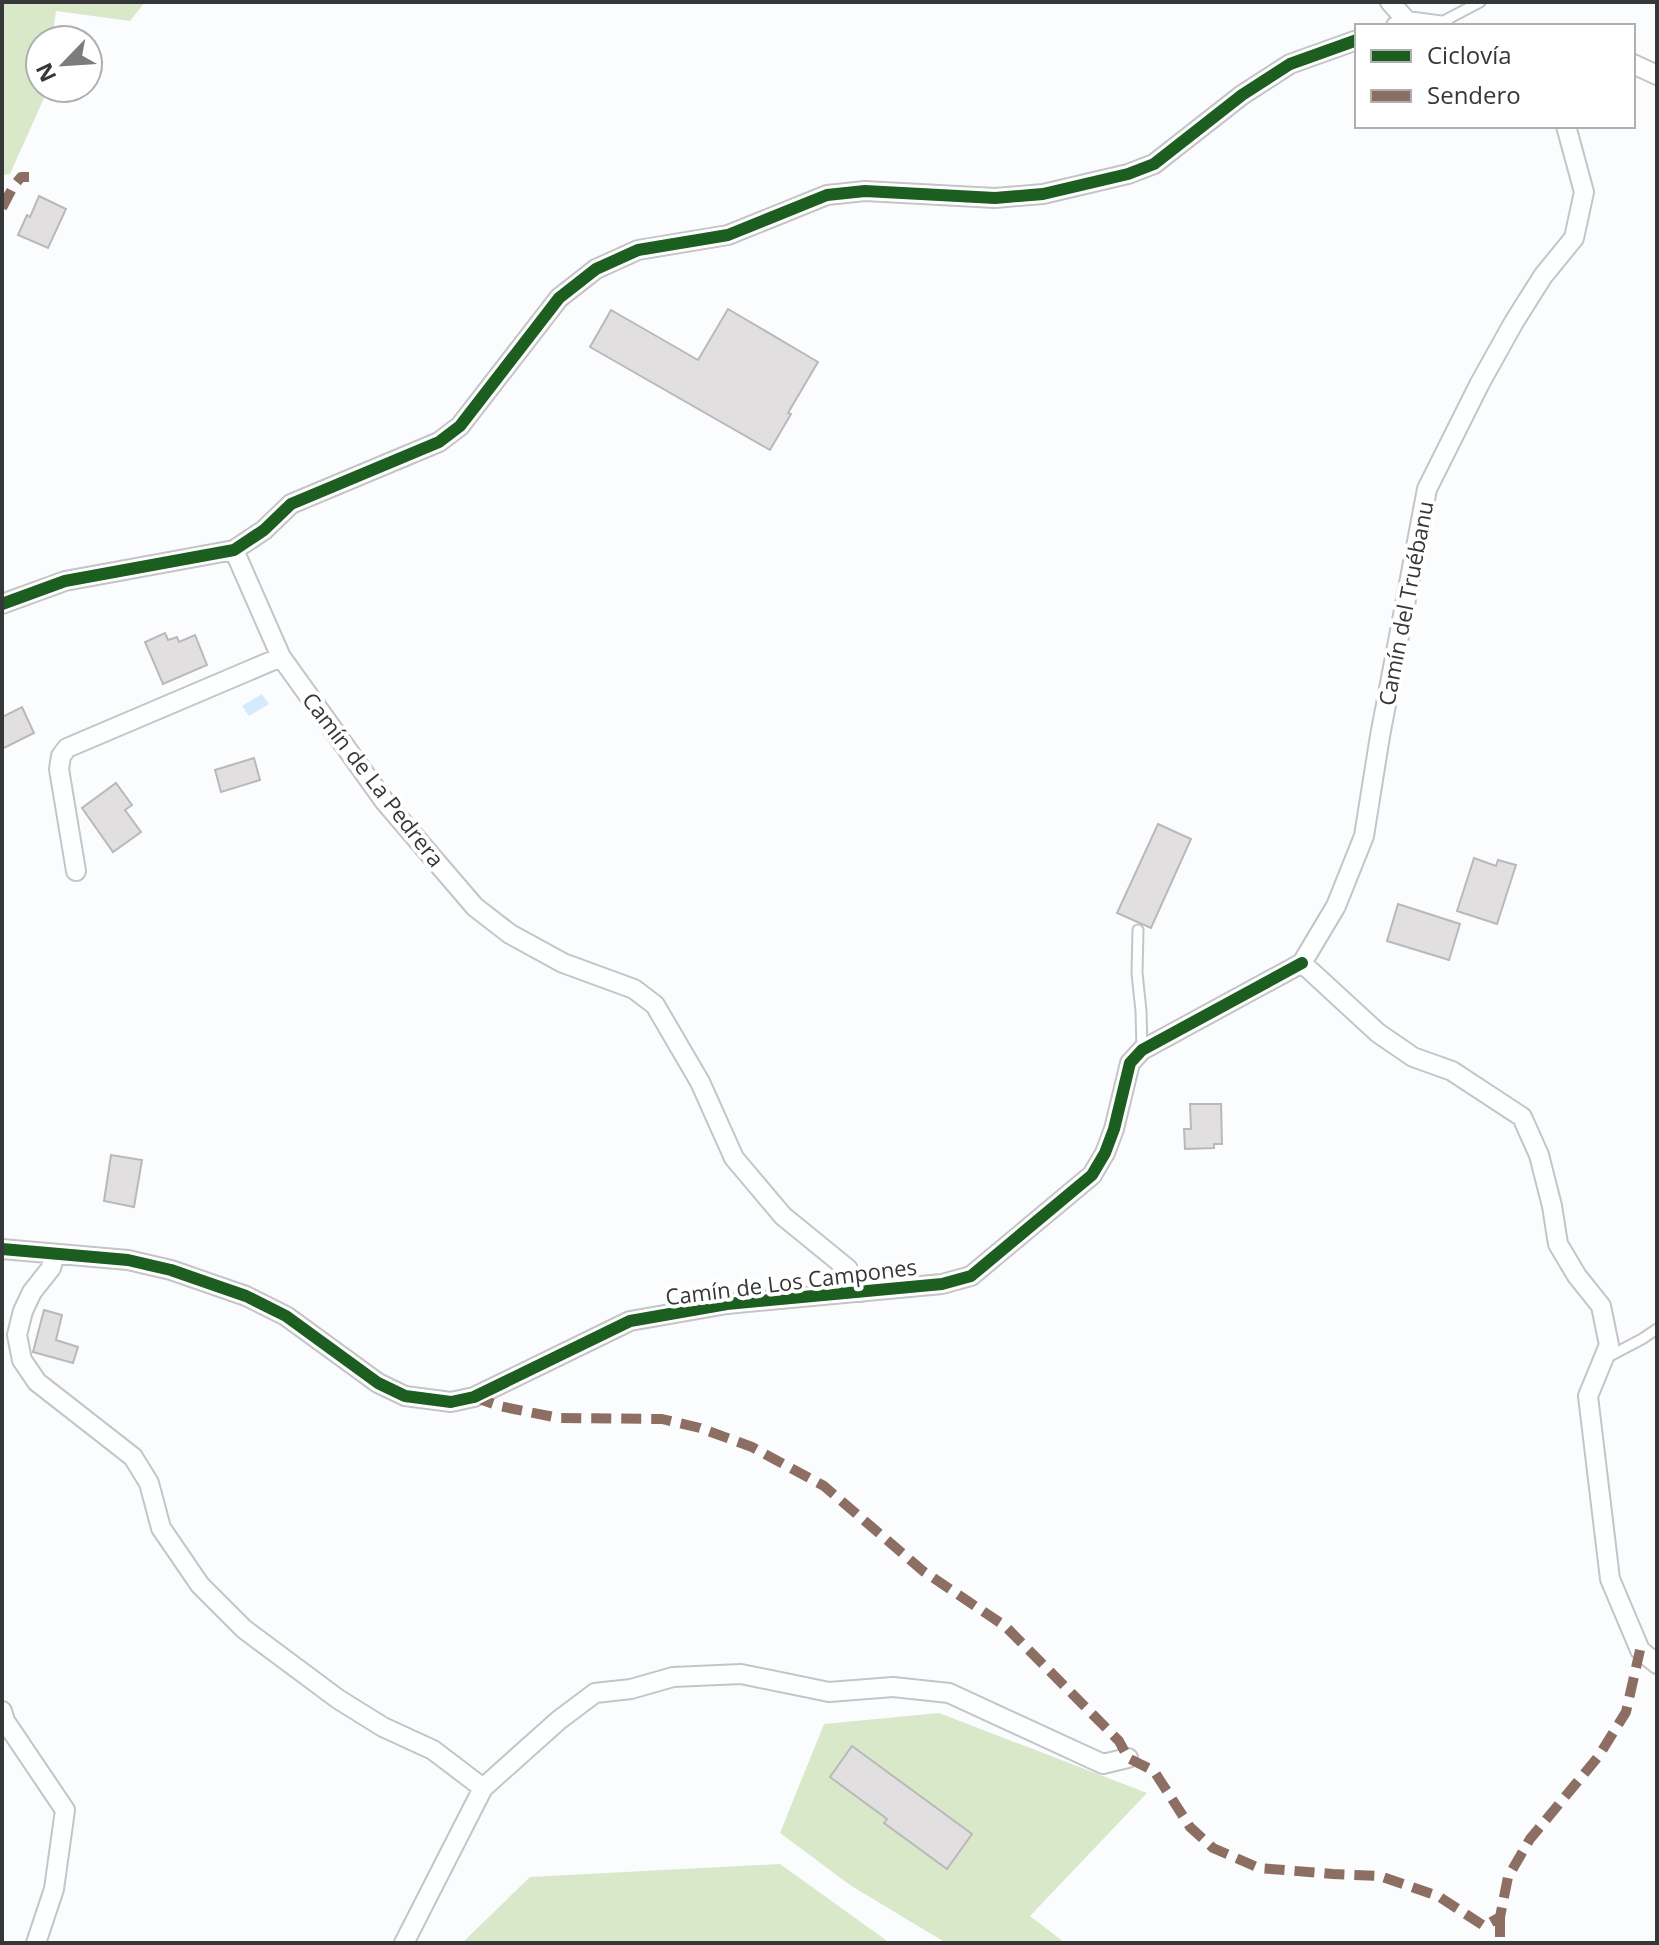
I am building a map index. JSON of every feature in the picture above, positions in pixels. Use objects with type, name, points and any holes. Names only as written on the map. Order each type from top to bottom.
[{"type":"street","points":[[1390,2],[1401,24]]},
{"type":"street","points":[[2,604],[65,581],[234,550],[264,530],[291,504],[439,442],[460,426],[559,298],[596,269],[638,250],[728,235],[827,195],[865,191],[995,198],[1043,194],[1128,174],[1154,164],[1242,95],[1290,64],[1355,41]]},
{"type":"street","points":[[1635,65],[1657,75]]},
{"type":"street","name":"Camín del Truébanu","points":[[1302,963],[1336,906],[1364,836],[1427,489],[1514,322],[1543,276],[1574,238],[1584,192],[1567,128]]},
{"type":"street","name":"Camín de La Pedrera","points":[[234,550],[281,657],[385,802],[475,907],[510,934],[563,963],[634,989],[655,1005],[700,1082],[734,1158],[783,1216],[848,1269],[851,1282],[861,1292]]},
{"type":"street","points":[[76,871],[59,769],[61,756],[67,748],[281,657]]},
{"type":"street","points":[[1142,1050],[1302,963],[1378,1033],[1413,1057],[1452,1071],[1522,1117],[1539,1155],[1558,1244],[1577,1276],[1601,1306],[1609,1345],[1588,1396],[1610,1579],[1640,1650],[1657,1664]]},
{"type":"street","name":"Camín de Los Campones","points":[[2,1249],[128,1260],[171,1270],[246,1296],[286,1316],[378,1383],[405,1396],[451,1402],[474,1397],[630,1321],[727,1304],[942,1284],[971,1276],[1092,1175],[1114,1129],[1130,1063],[1142,1050]]},
{"type":"street","points":[[55,1254],[51,1268],[32,1292],[23,1311],[17,1335],[22,1360],[37,1382],[133,1457],[149,1483],[161,1528],[200,1585],[244,1629],[338,1699],[383,1727],[433,1750],[483,1788]]},
{"type":"street","points":[[404,1943],[483,1788],[559,1720],[595,1693],[631,1689],[673,1677],[741,1674],[829,1692],[893,1687],[949,1693],[1103,1764],[1128,1758]]},
{"type":"street","points":[[2,1711],[5,1721],[65,1810],[54,1889],[36,1943]]},
{"type":"lane","points":[[1443,24],[1480,2]]},
{"type":"lane","points":[[1138,930],[1137,973],[1142,1050]]},
{"type":"lane","points":[[1603,1359],[1657,1329]]},
{"type":"green space","points":[[2,2],[145,2],[130,21],[56,11],[54,24],[24,24],[24,104],[41,104],[10,174],[2,175]]},
{"type":"green space","points":[[939,1713],[1147,1793],[1030,1916],[1065,1943],[946,1943],[850,1885],[780,1833],[824,1724]]},
{"type":"green space","points":[[780,1864],[890,1943],[462,1943],[530,1877]]},
{"type":"water","points":[[262,694],[269,704],[249,716],[242,706]]},
{"type":"building","points":[[39,196],[66,209],[48,248],[18,235]]},
{"type":"building","points":[[728,309],[818,362],[770,450],[590,347],[611,310],[698,360]]},
{"type":"building","points":[[165,633],[168,640],[177,637],[179,642],[195,635],[207,665],[163,684],[145,642]]},
{"type":"building","points":[[22,707],[34,733],[2,749],[2,717]]},
{"type":"building","points":[[254,758],[260,780],[221,792],[215,770]]},
{"type":"building","points":[[116,783],[132,805],[125,810],[141,832],[113,852],[82,808]]},
{"type":"building","points":[[1158,824],[1191,839],[1151,928],[1117,913]]},
{"type":"building","points":[[1474,858],[1496,866],[1498,860],[1516,865],[1497,924],[1457,911]]},
{"type":"building","points":[[1398,904],[1460,924],[1449,960],[1387,941]]},
{"type":"building","points":[[1190,1104],[1221,1104],[1222,1144],[1214,1144],[1214,1148],[1185,1149],[1184,1129],[1191,1129]]},
{"type":"building","points":[[111,1155],[142,1160],[134,1207],[104,1201]]},
{"type":"building","points":[[44,1310],[62,1315],[56,1340],[78,1347],[73,1363],[33,1352]]},
{"type":"building","points":[[852,1746],[972,1834],[947,1869],[884,1823],[887,1819],[830,1777]]},
{"type":"marked path","points":[[2,208],[21,177],[29,177]]},
{"type":"marked path","points":[[474,1397],[499,1406],[559,1418],[662,1419],[700,1428],[752,1447],[824,1486],[923,1571],[1005,1626],[1119,1741],[1128,1758],[1154,1771],[1190,1827],[1213,1848],[1259,1868],[1380,1876],[1438,1896],[1484,1926],[1500,1917],[1508,1877],[1530,1839],[1598,1757],[1626,1712],[1640,1650]]},
{"type":"marked path","points":[[1500,1917],[1500,1943]]},
{"type":"cycle path","points":[[2,604],[65,581],[234,550],[264,530],[291,504],[439,442],[460,426],[559,298],[596,269],[638,250],[728,235],[827,195],[865,191],[995,198],[1043,194],[1128,174],[1154,164],[1242,95],[1290,64],[1355,41]]},
{"type":"cycle path","points":[[2,1249],[128,1260],[171,1270],[246,1296],[286,1316],[378,1383],[405,1396],[451,1402],[474,1397],[630,1321],[727,1304],[942,1284],[971,1276],[1092,1175],[1114,1129],[1130,1063],[1142,1050],[1302,963]]}]
